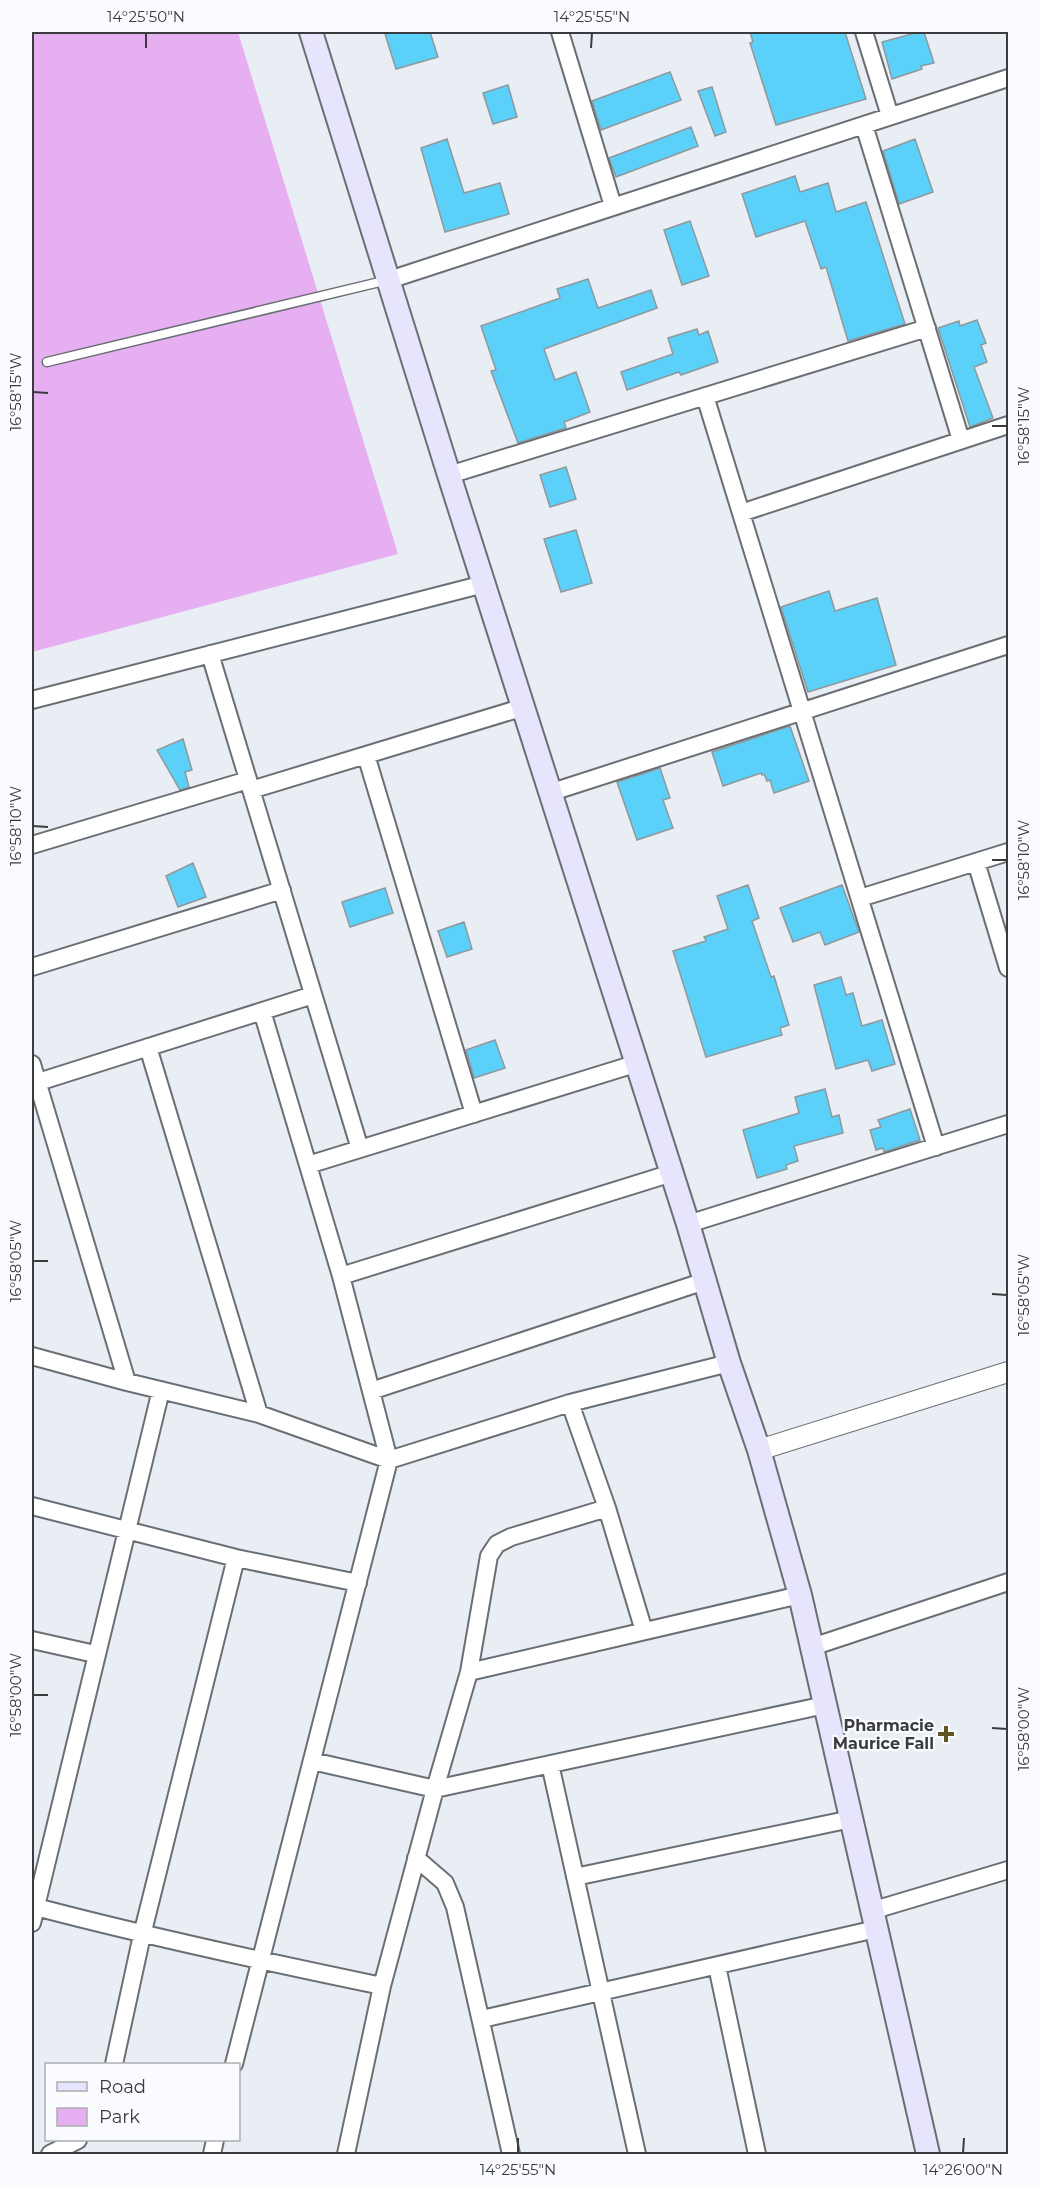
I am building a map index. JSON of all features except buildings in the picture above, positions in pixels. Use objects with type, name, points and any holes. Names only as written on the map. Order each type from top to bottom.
[{"type":"main road","points":[[311,32],[449,475],[638,1063],[729,1363],[759,1450],[800,1595],[928,2154]]},
{"type":"street","points":[[560,32],[613,206]]},
{"type":"street","points":[[864,32],[890,116]]},
{"type":"street","points":[[389,280],[1008,78]]},
{"type":"street","points":[[864,125],[961,440]]},
{"type":"street","points":[[449,475],[927,328]]},
{"type":"street","points":[[705,396],[936,1147]]},
{"type":"street","points":[[741,513],[1008,425]]},
{"type":"street","points":[[32,700],[484,584]]},
{"type":"street","points":[[552,792],[1008,645]]},
{"type":"street","points":[[210,654],[360,1149]]},
{"type":"street","points":[[32,845],[366,755],[524,707]]},
{"type":"street","points":[[366,755],[474,1114]]},
{"type":"street","points":[[860,898],[1008,852]]},
{"type":"street","points":[[976,862],[1008,968]]},
{"type":"street","points":[[32,967],[282,890]]},
{"type":"street","points":[[34,1083],[314,995]]},
{"type":"street","points":[[234,2063],[389,1460],[342,1276],[262,1011]]},
{"type":"street","points":[[148,1047],[259,1414]]},
{"type":"street","points":[[308,1165],[638,1063]]},
{"type":"street","points":[[32,1064],[34,1083],[127,1382]]},
{"type":"street","points":[[688,1224],[1008,1124]]},
{"type":"street","points":[[342,1276],[672,1173]]},
{"type":"street","points":[[371,1391],[705,1281]]},
{"type":"street","points":[[32,1356],[259,1414],[389,1460],[570,1403],[729,1363]]},
{"type":"street","points":[[759,1450],[1008,1372]]},
{"type":"street","points":[[161,1390],[33,1913],[382,1986]]},
{"type":"street","points":[[570,1403],[607,1508],[644,1631]]},
{"type":"street","points":[[32,1506],[236,1558],[358,1583]]},
{"type":"street","points":[[346,2154],[382,1986],[468,1672],[489,1556],[497,1544],[511,1537],[607,1508]]},
{"type":"street","points":[[114,2063],[142,1935],[236,1558]]},
{"type":"street","points":[[812,1647],[1008,1582]]},
{"type":"street","points":[[468,1672],[800,1595]]},
{"type":"street","points":[[32,1640],[95,1654]]},
{"type":"street","points":[[312,1761],[435,1789],[825,1705]]},
{"type":"street","points":[[550,1764],[637,2154]]},
{"type":"street","points":[[575,1877],[850,1819]]},
{"type":"street","points":[[416,1858],[445,1883],[455,1907],[511,2154]]},
{"type":"street","points":[[482,2019],[717,1966],[873,1920],[1008,1870]]},
{"type":"street","points":[[717,1966],[757,2154]]},
{"type":"street","points":[[50,2154],[74,2141]]},
{"type":"lane","points":[[47,362],[389,280]]},
{"type":"green space","points":[[32,32],[238,32],[398,554],[32,652]]},
{"type":"place","name":"Pharmacie Maurice Fall","points":[[946,1734]]}]
